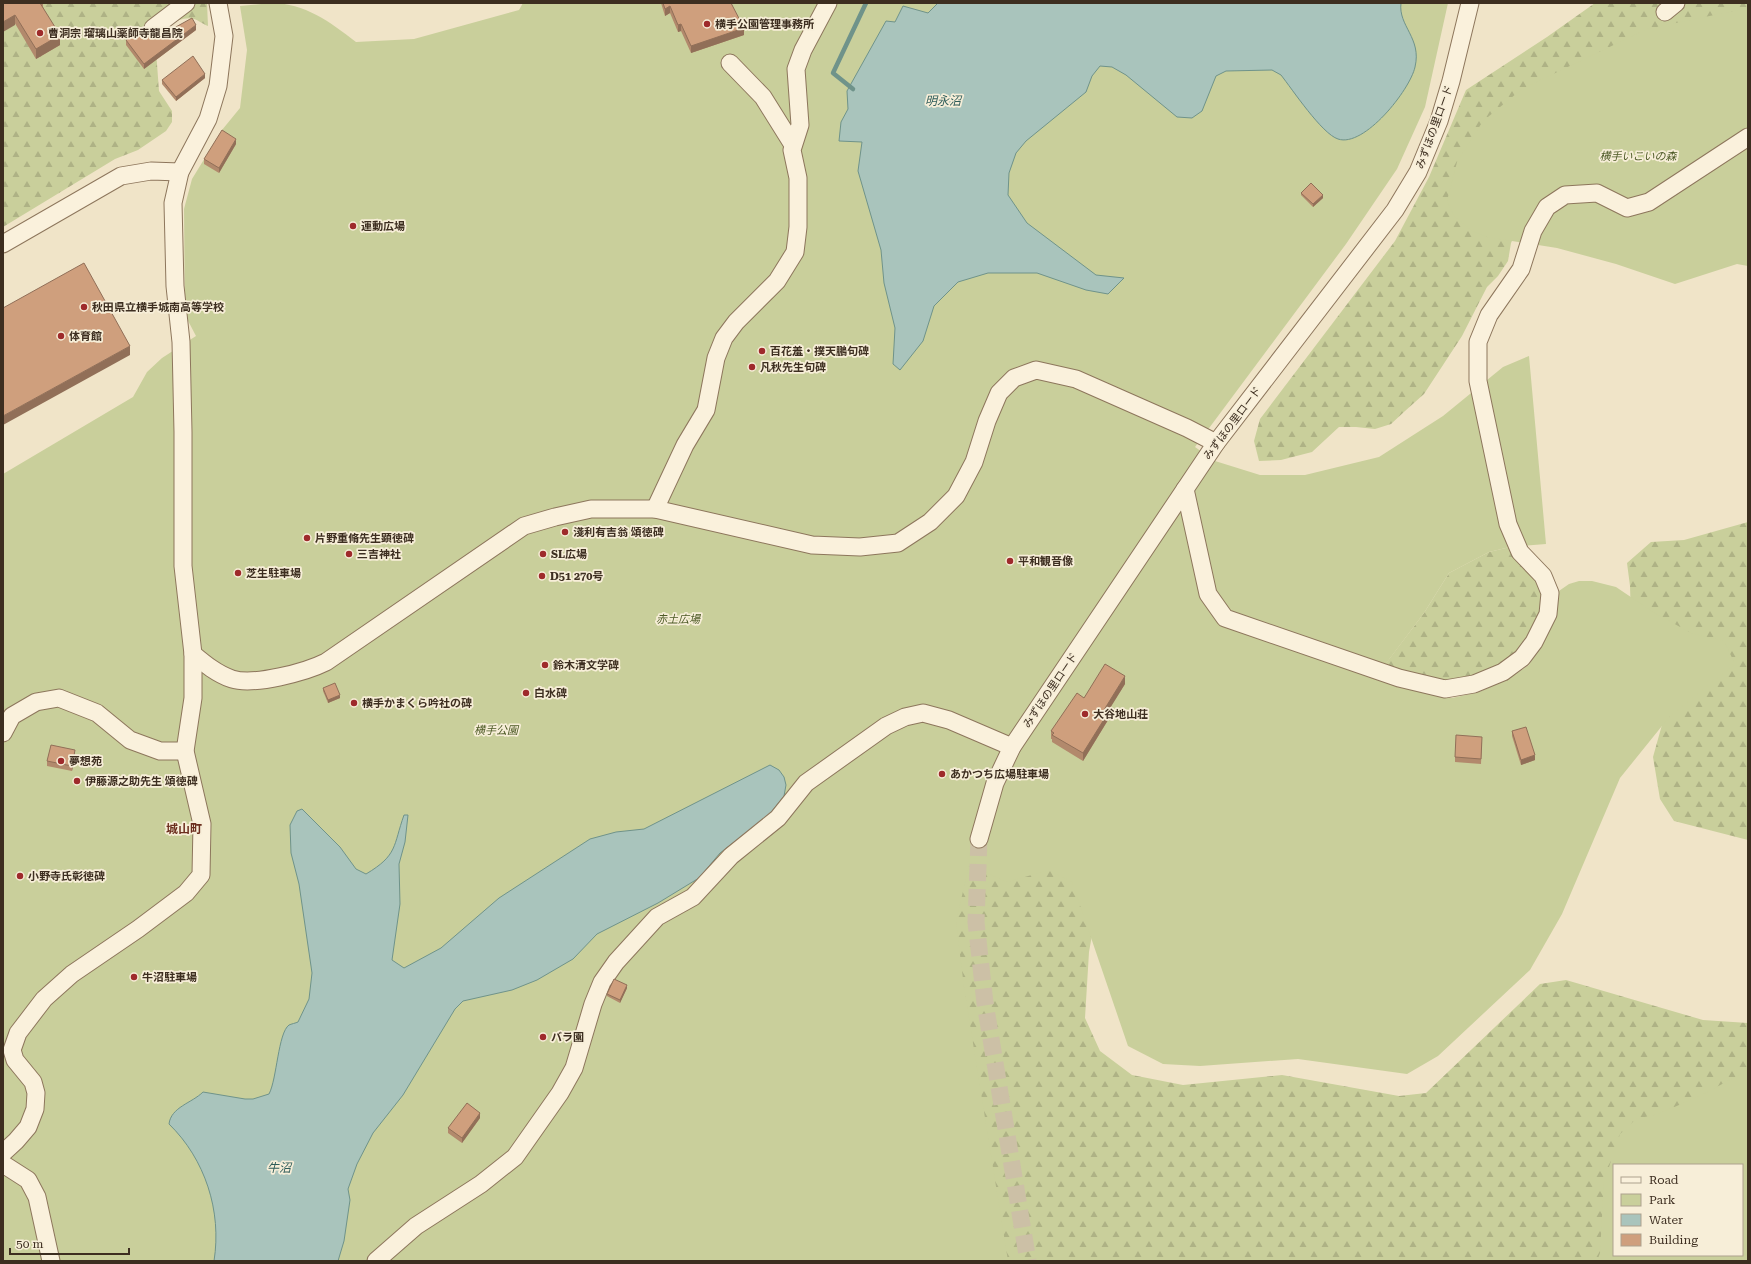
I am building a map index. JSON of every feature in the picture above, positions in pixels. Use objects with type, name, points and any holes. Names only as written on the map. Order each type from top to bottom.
[{"type":"street","points":[[154,28],[186,3]]},
{"type":"street","points":[[3,1153],[28,1127],[35,1109],[36,1092],[33,1082],[15,1060],[12,1050],[18,1033],[44,999],[72,974],[138,929],[186,893],[201,875],[202,824],[185,751],[193,698],[193,654],[183,566],[181,348],[173,235],[173,203],[180,172],[208,119],[218,86],[224,36],[218,3]]},
{"type":"street","points":[[655,509],[685,445],[706,410],[716,358],[724,338],[736,322],[777,281],[795,252],[798,227],[798,178],[792,150],[800,125],[796,70],[803,50],[828,3]]},
{"type":"street","name":"みずほの里ロード","points":[[979,839],[996,783],[1012,747],[1216,443],[1395,210],[1418,172],[1439,121],[1451,81],[1470,3]]},
{"type":"street","points":[[730,63],[764,97],[793,145]]},
{"type":"street","points":[[1185,489],[1208,594],[1224,618],[1399,678],[1444,689],[1474,684],[1503,672],[1522,658],[1534,642],[1548,614],[1550,593],[1543,576],[1520,552],[1508,524],[1478,381],[1478,342],[1489,314],[1521,269],[1533,231],[1547,207],[1565,195],[1597,193],[1627,208],[1649,202],[1748,136]]},
{"type":"street","points":[[3,244],[121,176],[151,171],[180,172]]},
{"type":"street","points":[[193,654],[212,670],[234,680],[263,680],[311,669],[326,662],[524,526],[591,509],[655,509],[812,545],[860,547],[898,543],[930,522],[956,496],[974,462],[987,421],[999,393],[1014,378],[1036,370],[1076,380],[1187,428],[1216,443]]},
{"type":"street","points":[[3,733],[12,716],[36,702],[59,698],[97,713],[130,740],[160,751],[185,751]]},
{"type":"street","points":[[376,1261],[416,1226],[481,1184],[515,1157],[560,1093],[574,1068],[593,1004],[602,982],[616,962],[657,917],[693,897],[731,856],[778,818],[806,783],[886,726],[905,717],[923,713],[949,720],[1012,747]]},
{"type":"street","points":[[3,1164],[28,1180],[37,1197],[51,1261]]},
{"type":"green space","points":[[3,3],[207,3],[208,26],[194,19],[183,19],[168,26],[155,37],[159,91],[172,111],[172,122],[166,131],[138,150],[115,159],[3,227]]},
{"type":"green space","name":"横手公園","points":[[271,3],[295,6],[306,10],[337,27],[356,42],[414,39],[519,10],[523,3],[1448,3],[1425,107],[1397,169],[1346,244],[1195,447],[1215,461],[1260,475],[1305,475],[1379,457],[1443,416],[1503,367],[1529,356],[1546,544],[1510,547],[1489,552],[1449,573],[1424,613],[1376,677],[1452,698],[1479,692],[1508,679],[1529,665],[1540,646],[1556,593],[1569,584],[1579,581],[1592,581],[1616,587],[1653,612],[1691,633],[1724,641],[1735,664],[1670,716],[1620,778],[1562,914],[1530,970],[1438,1056],[1407,1074],[1298,1059],[1200,1066],[1163,1064],[1128,1046],[1072,882],[1049,870],[1007,882],[969,865],[956,922],[964,987],[1008,1261],[3,1261],[3,474],[133,397],[147,372],[162,358],[196,336],[185,315],[184,209],[192,179],[222,130],[240,108],[247,50],[240,6]]},
{"type":"green space","points":[[1595,3],[1748,3],[1748,128],[1518,227],[1511,243],[1508,261],[1498,276],[1487,287],[1462,336],[1424,394],[1391,424],[1375,429],[1339,427],[1312,452],[1281,460],[1259,461],[1254,441],[1260,419],[1395,241],[1429,177],[1466,90],[1547,37]]},
{"type":"green space","name":"横手いこいの森","points":[[1748,8],[1748,266],[1737,264],[1675,284],[1616,264],[1557,248],[1487,237],[1472,231],[1454,216],[1447,201],[1457,162],[1483,121],[1522,89],[1647,29]]},
{"type":"green space","points":[[1748,522],[1748,840],[1674,821],[1660,799],[1653,757],[1670,696],[1631,618],[1630,586],[1627,563],[1651,542],[1684,540]]},
{"type":"green space","points":[[1510,547],[1546,593],[1544,613],[1529,641],[1500,668],[1444,684],[1384,666],[1424,613],[1449,573],[1489,552]]},
{"type":"green space","points":[[822,795],[1105,862],[1089,952],[1085,1018],[1100,1051],[1132,1075],[1183,1085],[1282,1075],[1399,1096],[1426,1093],[1540,984],[1566,980],[1703,1020],[1748,1023],[1748,1261],[402,1261]]},
{"type":"green space","points":[[1748,1070],[1748,1261],[1597,1261],[1600,1253],[1604,1182],[1620,1134],[1636,1119],[1658,1114],[1700,1096]]},
{"type":"water","name":"明永沼","points":[[938,3],[1401,3],[1403,19],[1413,40],[1415,48],[1415,67],[1405,89],[1384,115],[1360,135],[1349,139],[1338,139],[1324,129],[1281,75],[1272,70],[1226,71],[1216,76],[1202,111],[1192,118],[1177,117],[1126,75],[1112,67],[1100,66],[1092,76],[1086,92],[1026,141],[1016,153],[1009,173],[1008,195],[1027,223],[1096,275],[1124,278],[1108,294],[1086,290],[1037,273],[988,273],[958,282],[934,306],[923,341],[900,370],[893,364],[895,328],[884,283],[881,250],[858,171],[862,142],[839,141],[841,122],[848,109],[847,91],[886,21],[895,22],[903,6],[928,13]]},
{"type":"water","name":"牛沼","points":[[770,765],[779,770],[784,777],[786,785],[784,796],[768,816],[720,853],[699,878],[658,903],[597,934],[573,959],[537,980],[512,990],[463,1001],[455,1009],[403,1095],[373,1133],[357,1164],[348,1189],[350,1200],[344,1241],[338,1261],[214,1261],[216,1242],[215,1223],[213,1205],[208,1187],[192,1153],[182,1138],[169,1124],[174,1113],[178,1109],[203,1092],[245,1099],[253,1099],[269,1094],[272,1087],[282,1037],[289,1025],[298,1022],[309,999],[312,973],[299,884],[291,853],[290,825],[297,811],[302,809],[340,847],[356,869],[366,874],[384,861],[389,855],[396,842],[404,815],[408,815],[405,842],[399,864],[400,904],[392,960],[404,968],[441,948],[499,898],[590,839],[616,832],[644,829]]},
{"type":"building","name":"曹洞宗 瑠璃山薬師寺龍昌院","points":[[3,3],[40,3],[60,35],[36,49],[15,15],[3,22]]},
{"type":"building","name":"横手公園管理事務所","points":[[663,3],[731,3],[744,28],[691,46],[681,24],[678,25],[670,6],[665,9]]},
{"type":"building","points":[[192,18],[196,25],[144,64],[126,40],[144,27],[156,38]]},
{"type":"building","points":[[193,56],[205,74],[176,97],[162,80]]},
{"type":"building","points":[[222,130],[236,139],[219,168],[204,159]]},
{"type":"building","points":[[1311,183],[1323,195],[1313,204],[1301,193]]},
{"type":"building","name":"体育館","points":[[84,263],[130,346],[3,416],[3,308]]},
{"type":"building","name":"大谷地山荘","points":[[1105,664],[1125,676],[1104,710],[1108,713],[1083,753],[1052,735],[1054,733],[1051,731],[1077,693],[1084,698]]},
{"type":"building","points":[[335,683],[340,695],[328,700],[323,688]]},
{"type":"building","points":[[1526,727],[1535,755],[1521,760],[1512,731]]},
{"type":"building","points":[[1456,735],[1482,737],[1481,759],[1455,757]]},
{"type":"building","name":"夢想苑","points":[[51,745],[75,750],[72,766],[47,761]]},
{"type":"building","points":[[614,979],[627,985],[620,1000],[607,994]]},
{"type":"building","points":[[467,1103],[480,1113],[462,1138],[448,1128]]},
{"type":"waterway","points":[[853,89],[833,73],[866,3]]},
{"type":"tunnel","points":[[979,839],[976,922],[985,1003],[1028,1261]]},
{"type":"place","name":"横手公園管理事務所","points":[[707,24]]},
{"type":"place","name":"曹洞宗 瑠璃山薬師寺龍昌院","points":[[40,33]]},
{"type":"place","name":"運動広場","points":[[353,226]]},
{"type":"place","name":"秋田県立横手城南高等学校","points":[[84,307]]},
{"type":"place","name":"体育館","points":[[61,336]]},
{"type":"place","name":"百花羞・撲天鵬句碑","points":[[762,351]]},
{"type":"place","name":"凡秋先生句碑","points":[[752,367]]},
{"type":"place","name":"淺利有吉翁 頌徳碑","points":[[565,532]]},
{"type":"place","name":"片野重脩先生顕徳碑","points":[[307,538]]},
{"type":"place","name":"三吉神社","points":[[349,554]]},
{"type":"place","name":"SL広場","points":[[543,554]]},
{"type":"place","name":"平和観音像","points":[[1010,561]]},
{"type":"place","name":"芝生駐車場","points":[[238,573]]},
{"type":"place","name":"D51 270号","points":[[542,576]]},
{"type":"place","name":"鈴木清文学碑","points":[[545,665]]},
{"type":"place","name":"白水碑","points":[[526,693]]},
{"type":"place","name":"横手かまくら吟社の碑","points":[[354,703]]},
{"type":"place","name":"大谷地山荘","points":[[1085,714]]},
{"type":"place","name":"夢想苑","points":[[61,761]]},
{"type":"place","name":"あかつち広場駐車場","points":[[942,774]]},
{"type":"place","name":"伊藤源之助先生 頌徳碑","points":[[77,781]]},
{"type":"place","name":"小野寺氏彰徳碑","points":[[20,876]]},
{"type":"place","name":"牛沼駐車場","points":[[134,977]]},
{"type":"place","name":"バラ園","points":[[543,1037]]},
{"type":"district","name":"城山町","points":[[184,829]]},
{"type":"park label","name":"赤土広場","points":[[678,619]]}]
